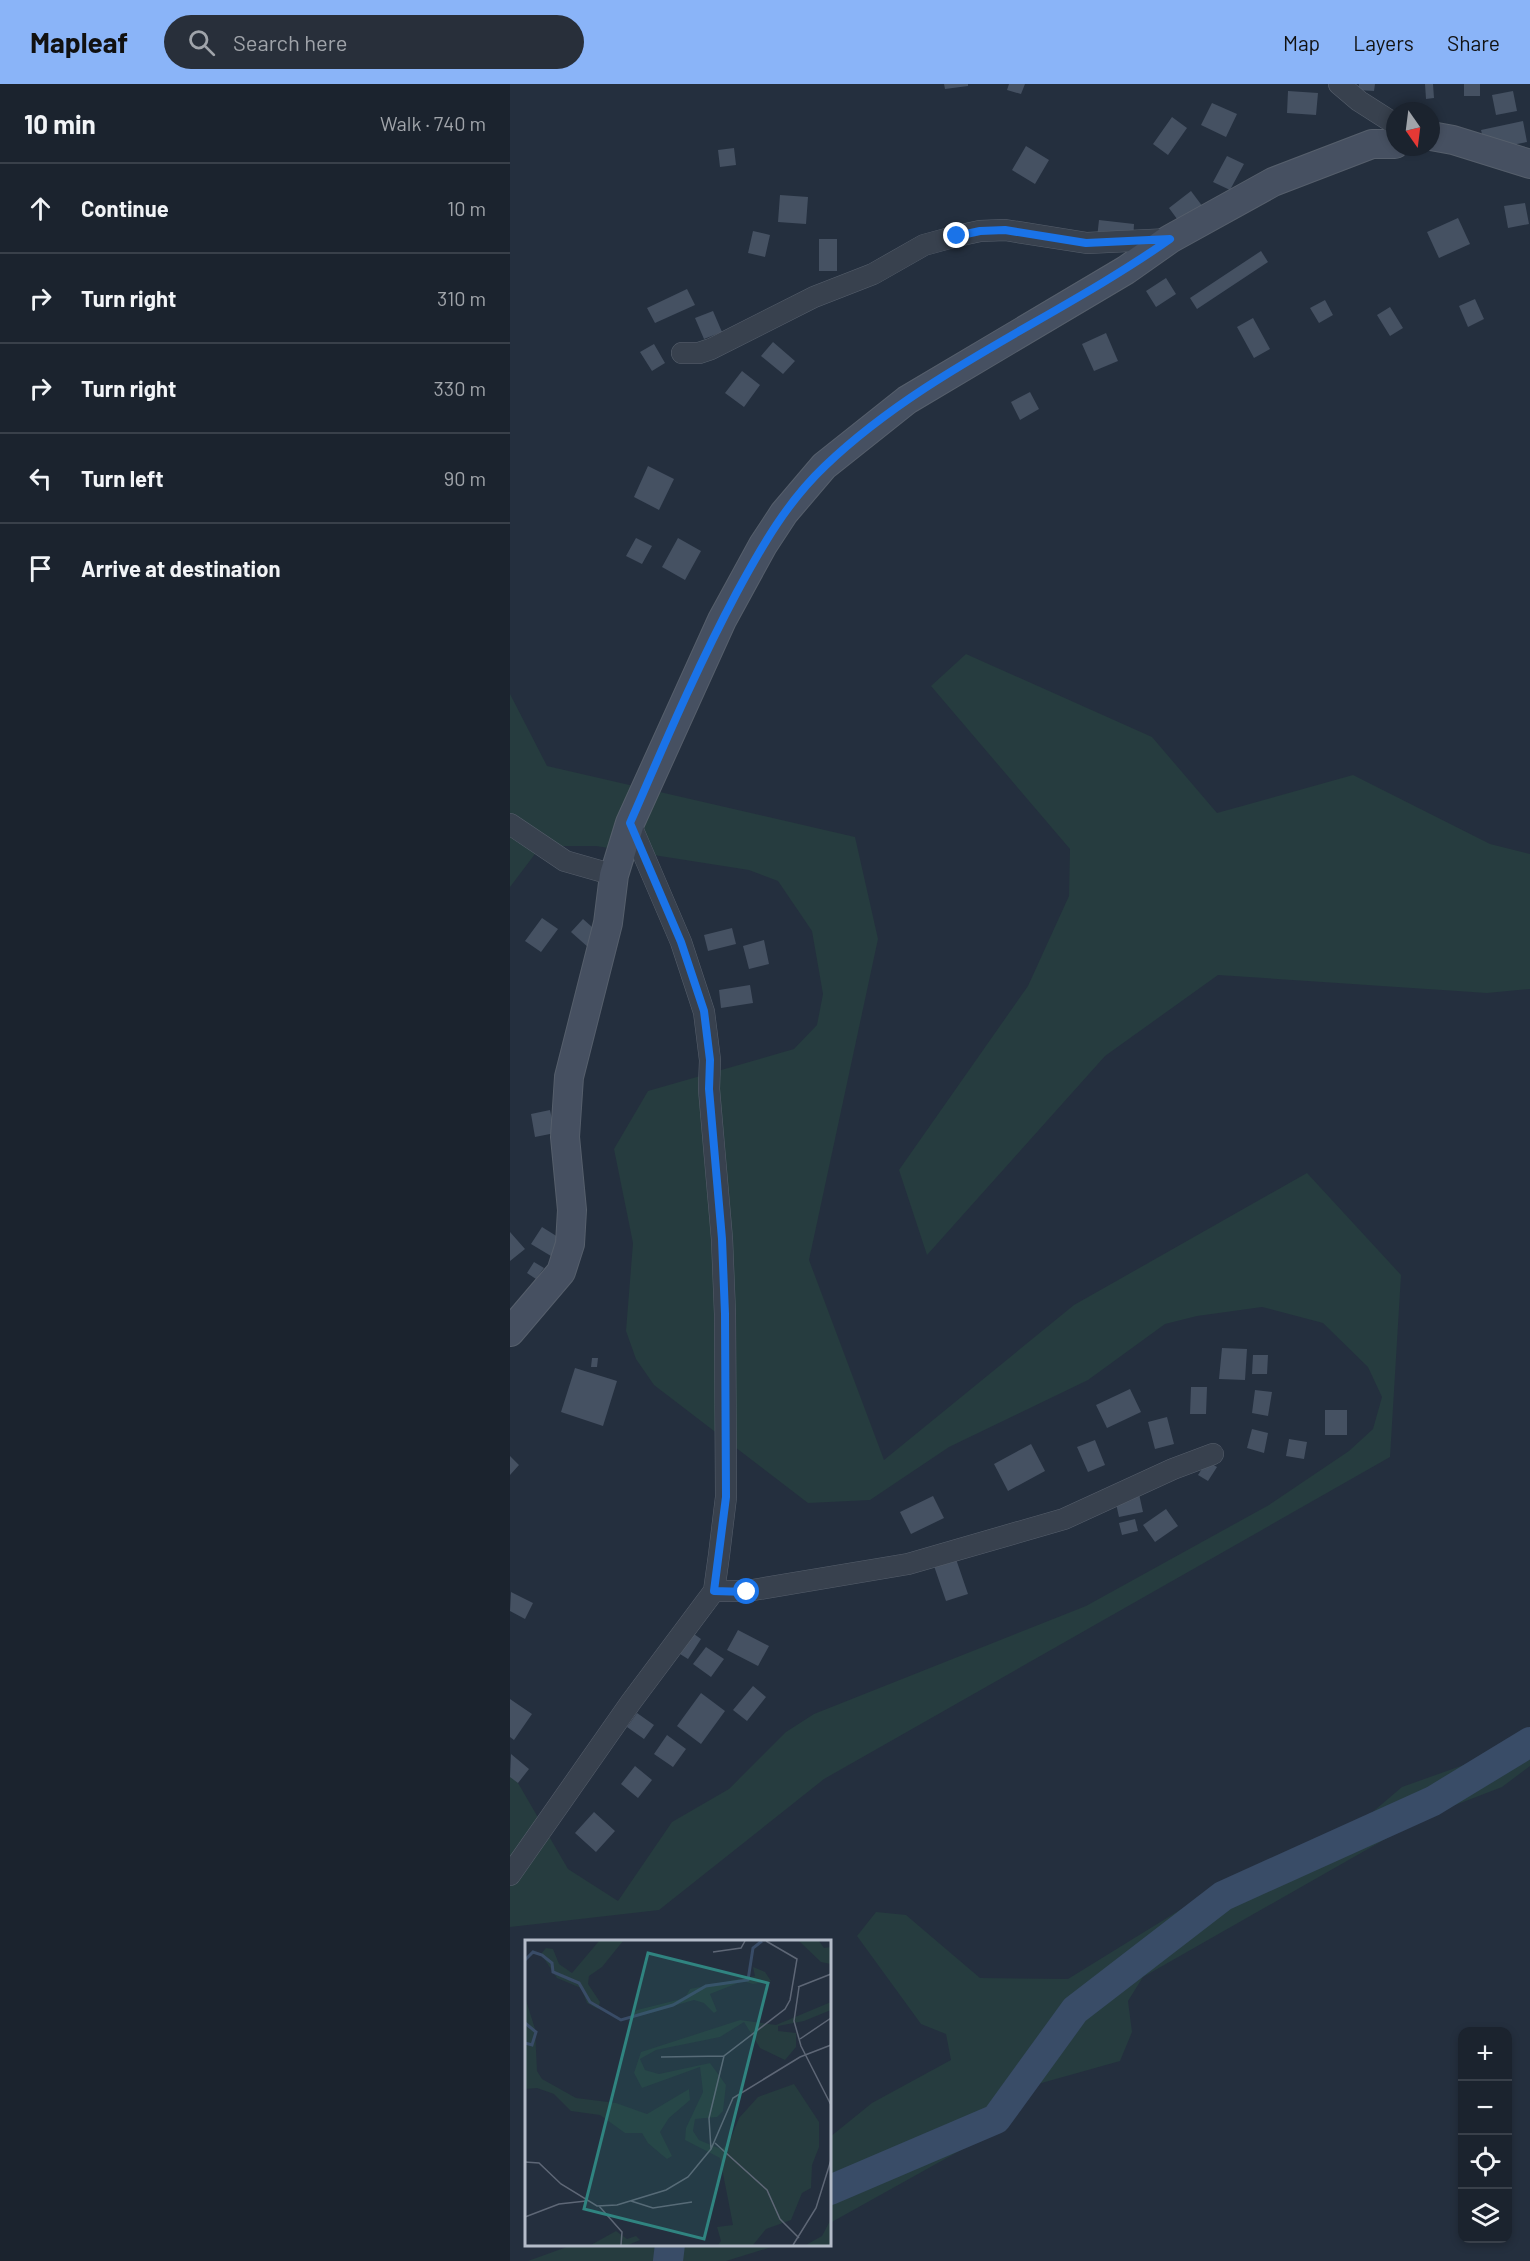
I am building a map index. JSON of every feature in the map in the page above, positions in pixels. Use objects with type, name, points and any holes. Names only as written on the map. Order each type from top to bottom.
[{"type":"street","points":[[1339,84],[1359,101],[1386,118]]},
{"type":"street","points":[[1440,138],[1530,164]]},
{"type":"street","points":[[510,1332],[561,1272],[570,1244],[572,1210],[566,1137],[569,1077],[608,923],[614,874],[630,823],[722,620],[763,544],[784,513],[813,478],[844,448],[907,400],[1126,270],[1170,239],[1273,182],[1372,144],[1386,144]]},
{"type":"street","points":[[1479,149],[1530,150]]},
{"type":"street","points":[[682,353],[711,349],[814,297],[873,274],[924,245],[980,231],[1005,230],[1086,243],[1170,239]]},
{"type":"street","points":[[510,1875],[631,1702],[714,1591],[726,1497],[725,1314],[722,1239],[709,1089],[710,1060],[704,1011],[681,942],[630,823]]},
{"type":"street","points":[[510,824],[565,861],[614,874]]},
{"type":"street","points":[[714,1591],[747,1592],[908,1564],[1064,1519],[1163,1473],[1213,1454]]},
{"type":"green space","points":[[966,654],[1152,737],[1217,813],[1353,775],[1490,844],[1530,854],[1530,989],[1487,993],[1218,975],[1105,1056],[927,1255],[899,1170],[1028,986],[1069,896],[1070,849],[931,686]]},
{"type":"green space","points":[[510,694],[547,766],[855,837],[878,939],[809,1260],[884,1460],[1074,1305],[1307,1173],[1401,1275],[1390,1457],[824,1779],[659,1910],[510,1927],[510,1774],[518,1783],[568,1869],[618,1901],[672,1822],[729,1789],[786,1732],[814,1714],[1086,1606],[1269,1505],[1349,1451],[1373,1429],[1382,1397],[1368,1367],[1323,1323],[1262,1307],[1197,1316],[1165,1324],[1088,1380],[949,1447],[870,1500],[808,1503],[654,1385],[636,1359],[626,1331],[633,1243],[614,1149],[648,1091],[794,1049],[817,1025],[823,994],[812,931],[778,881],[749,870],[596,846],[541,846],[510,887]]},
{"type":"green space","points":[[1530,1733],[1530,1766],[1502,1787],[1424,1817],[1143,1977],[1128,2001],[1132,2032],[1120,2061],[1038,2084],[979,2140],[831,2222],[831,2136],[872,2103],[951,2060],[946,2034],[921,2024],[857,1936],[876,1912],[906,1915],[980,1978],[1068,1979],[1222,1884],[1335,1844],[1402,1787],[1517,1746]]},
{"type":"green space","points":[[569,2246],[775,2246],[726,2261],[528,2261]]},
{"type":"building","points":[[944,84],[968,84],[968,86],[945,89]]},
{"type":"building","points":[[1009,84],[1025,84],[1021,94],[1007,90]]},
{"type":"building","points":[[1359,84],[1375,84],[1374,91],[1358,90]]},
{"type":"building","points":[[1425,84],[1433,84],[1434,98],[1426,99]]},
{"type":"building","points":[[1464,84],[1480,84],[1480,96],[1464,96]]},
{"type":"building","points":[[1288,91],[1318,93],[1316,115],[1287,113]]},
{"type":"building","points":[[1513,91],[1517,111],[1496,115],[1492,95]]},
{"type":"building","points":[[1212,103],[1237,114],[1226,137],[1201,125]]},
{"type":"building","points":[[1172,117],[1187,128],[1168,155],[1153,144]]},
{"type":"building","points":[[1523,121],[1527,142],[1486,150],[1481,130]]},
{"type":"building","points":[[1026,146],[1049,160],[1035,184],[1012,170]]},
{"type":"building","points":[[734,148],[736,165],[720,167],[718,150]]},
{"type":"building","points":[[1227,156],[1244,164],[1230,190],[1213,182]]},
{"type":"building","points":[[1191,191],[1203,207],[1180,223],[1169,208]]},
{"type":"building","points":[[780,195],[808,197],[806,224],[778,222]]},
{"type":"building","points":[[1525,203],[1529,224],[1508,228],[1504,206]]},
{"type":"building","points":[[1458,218],[1470,244],[1439,258],[1427,232]]},
{"type":"building","points":[[1099,220],[1134,224],[1133,241],[1097,238]]},
{"type":"building","points":[[753,231],[770,235],[765,257],[748,253]]},
{"type":"building","points":[[819,239],[837,239],[837,271],[819,271]]},
{"type":"building","points":[[1261,251],[1268,262],[1197,309],[1190,298]]},
{"type":"building","points":[[1166,278],[1176,294],[1156,307],[1146,291]]},
{"type":"building","points":[[687,289],[695,305],[655,323],[647,308]]},
{"type":"building","points":[[1475,299],[1484,319],[1468,327],[1459,306]]},
{"type":"building","points":[[1325,300],[1333,315],[1319,323],[1310,308]]},
{"type":"building","points":[[1390,307],[1403,328],[1390,336],[1377,315]]},
{"type":"building","points":[[713,311],[722,332],[704,339],[695,318]]},
{"type":"building","points":[[1253,318],[1270,349],[1254,358],[1237,327]]},
{"type":"building","points":[[1106,333],[1118,361],[1094,371],[1082,344]]},
{"type":"building","points":[[773,342],[795,361],[783,374],[761,356]]},
{"type":"building","points":[[654,344],[665,363],[652,371],[640,352]]},
{"type":"building","points":[[742,371],[760,385],[744,407],[725,393]]},
{"type":"building","points":[[1030,392],[1039,409],[1020,420],[1011,402]]},
{"type":"building","points":[[648,466],[674,479],[659,510],[634,497]]},
{"type":"building","points":[[636,538],[652,546],[642,564],[626,556]]},
{"type":"building","points":[[678,538],[701,551],[685,580],[662,567]]},
{"type":"building","points":[[542,918],[558,929],[541,952],[525,941]]},
{"type":"building","points":[[583,919],[601,935],[589,948],[571,932]]},
{"type":"building","points":[[732,928],[736,944],[708,951],[704,935]]},
{"type":"building","points":[[764,940],[769,964],[749,969],[743,946]]},
{"type":"building","points":[[750,985],[753,1003],[721,1008],[719,990]]},
{"type":"building","points":[[550,1110],[555,1133],[535,1137],[531,1114]]},
{"type":"building","points":[[542,1227],[566,1242],[556,1259],[531,1244]]},
{"type":"building","points":[[510,1232],[525,1249],[510,1261]]},
{"type":"building","points":[[534,1262],[544,1268],[536,1279],[527,1273]]},
{"type":"building","points":[[1222,1348],[1247,1349],[1245,1380],[1219,1379]]},
{"type":"building","points":[[1253,1355],[1268,1355],[1267,1374],[1252,1374]]},
{"type":"building","points":[[592,1358],[598,1358],[597,1367],[591,1367]]},
{"type":"building","points":[[575,1368],[617,1381],[603,1426],[561,1412]]},
{"type":"building","points":[[1191,1387],[1207,1387],[1206,1414],[1190,1414]]},
{"type":"building","points":[[1130,1389],[1141,1412],[1107,1428],[1096,1405]]},
{"type":"building","points":[[1255,1390],[1272,1392],[1268,1416],[1252,1413]]},
{"type":"building","points":[[1325,1410],[1347,1410],[1347,1435],[1325,1435]]},
{"type":"building","points":[[1167,1417],[1174,1444],[1155,1449],[1148,1422]]},
{"type":"building","points":[[1252,1429],[1268,1433],[1264,1453],[1247,1448]]},
{"type":"building","points":[[1289,1439],[1307,1442],[1304,1459],[1286,1456]]},
{"type":"building","points":[[1095,1440],[1105,1465],[1088,1472],[1077,1447]]},
{"type":"building","points":[[1031,1444],[1045,1471],[1008,1491],[994,1464]]},
{"type":"building","points":[[510,1456],[519,1465],[510,1475]]},
{"type":"building","points":[[1207,1461],[1217,1467],[1208,1481],[1198,1475]]},
{"type":"building","points":[[1139,1494],[1143,1512],[1119,1517],[1115,1499]]},
{"type":"building","points":[[933,1496],[944,1518],[911,1534],[900,1512]]},
{"type":"building","points":[[1166,1509],[1178,1526],[1155,1542],[1143,1525]]},
{"type":"building","points":[[1135,1519],[1138,1531],[1122,1535],[1119,1523]]},
{"type":"building","points":[[956,1559],[968,1594],[946,1601],[934,1566]]},
{"type":"building","points":[[511,1592],[533,1603],[525,1619],[510,1611]]},
{"type":"building","points":[[738,1630],[769,1646],[758,1666],[727,1650]]},
{"type":"building","points":[[694,1634],[701,1639],[688,1659],[680,1654]]},
{"type":"building","points":[[706,1647],[724,1659],[711,1677],[693,1664]]},
{"type":"building","points":[[753,1686],[766,1697],[747,1721],[733,1710]]},
{"type":"building","points":[[701,1693],[725,1711],[701,1744],[677,1726]]},
{"type":"building","points":[[510,1699],[532,1714],[514,1740],[510,1737]]},
{"type":"building","points":[[637,1713],[654,1725],[644,1739],[627,1727]]},
{"type":"building","points":[[667,1735],[686,1749],[673,1767],[654,1754]]},
{"type":"building","points":[[511,1754],[529,1769],[518,1783],[510,1777]]},
{"type":"building","points":[[635,1766],[652,1780],[638,1798],[621,1784]]},
{"type":"building","points":[[594,1812],[615,1831],[596,1852],[575,1833]]},
{"type":"waterway","points":[[831,2190],[996,2119],[1075,2010],[1223,1896],[1433,1801],[1530,1742]]},
{"type":"waterway","points":[[668,2261],[670,2246]]},
{"type":"route","points":[[747,1592],[714,1591],[726,1497],[725,1314],[722,1239],[709,1089],[710,1060],[704,1011],[681,942],[630,823],[722,620],[763,544],[807,484],[844,448],[907,400],[1126,270],[1170,239],[1086,243],[1005,230],[980,231],[957,236]]}]
